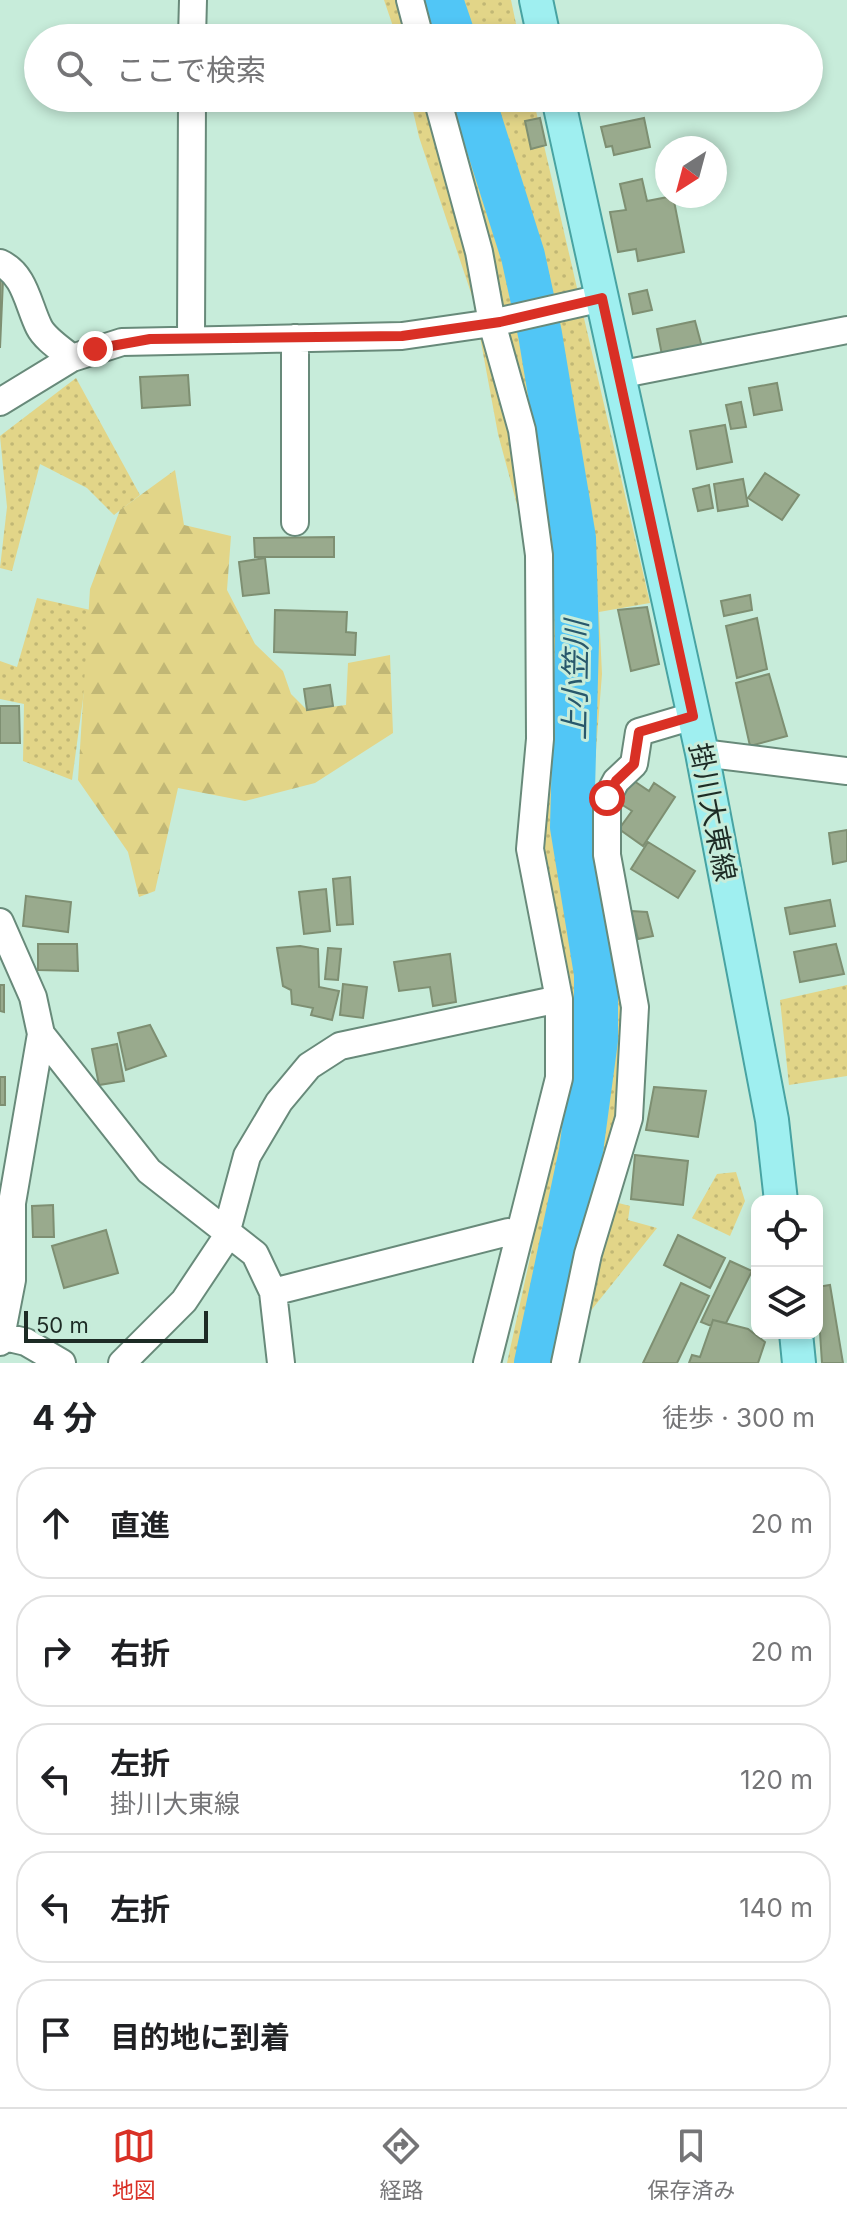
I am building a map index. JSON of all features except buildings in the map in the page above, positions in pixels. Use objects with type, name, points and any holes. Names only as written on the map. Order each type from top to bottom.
[{"type":"main road","points":[[536,0],[541,24]]},
{"type":"main road","name":"掛川大東線","points":[[561,112],[702,753],[772,1120],[780,1195]]},
{"type":"main road","points":[[797,1339],[799,1363]]},
{"type":"street","points":[[192,24],[193,0]]},
{"type":"street","points":[[410,0],[416,24]]},
{"type":"street","points":[[191,338],[192,112]]},
{"type":"street","points":[[441,112],[522,430],[539,555],[540,739],[530,849],[559,999],[559,1078],[487,1363]]},
{"type":"street","points":[[0,263],[8,267],[24,287],[40,331],[72,358]]},
{"type":"street","points":[[0,402],[72,358],[122,342],[191,338],[402,336],[496,322],[602,298]]},
{"type":"street","points":[[618,375],[847,330]]},
{"type":"street","points":[[295,338],[295,522]]},
{"type":"street","points":[[565,1363],[588,1254],[629,1118],[634,1056],[635,1007],[607,855],[607,798],[616,781],[634,764],[639,732],[693,716]]},
{"type":"street","points":[[702,753],[847,771]]},
{"type":"street","points":[[0,922],[33,997],[41,1034],[6,1202],[12,1280],[1,1339],[26,1342],[62,1363]]},
{"type":"street","points":[[122,1363],[184,1301],[224,1241],[247,1156],[279,1102],[309,1066],[340,1046],[559,999]]},
{"type":"street","points":[[41,1034],[130,1151],[170,1189],[255,1254],[273,1292],[281,1363]]},
{"type":"street","points":[[273,1292],[508,1232],[519,1236]]},
{"type":"green space","points":[[384,0],[511,0],[516,24],[392,24]]},
{"type":"green space","points":[[413,112],[536,112],[650,603],[599,612],[602,674],[591,814],[634,1056],[555,1363],[507,1363],[532,1249],[559,1078],[534,798],[524,531],[498,434],[473,299]]},
{"type":"green space","points":[[76,378],[140,495],[114,515],[87,488],[40,464],[12,571],[0,568],[7,507],[0,436]]},
{"type":"green space","points":[[175,470],[184,525],[231,536],[227,590],[255,644],[283,671],[291,694],[307,710],[346,705],[348,663],[390,655],[393,733],[315,783],[245,801],[178,788],[155,891],[139,897],[128,852],[78,780],[90,589],[120,510]]},
{"type":"green space","points":[[37,598],[95,611],[72,780],[23,761],[24,704],[0,699],[0,661],[17,667]]},
{"type":"green space","points":[[847,985],[847,1076],[789,1085],[780,1000]]},
{"type":"green space","points":[[736,1172],[745,1201],[730,1236],[692,1218],[717,1174]]},
{"type":"green space","points":[[611,1201],[630,1206],[628,1220],[657,1228],[581,1323]]},
{"type":"waterway","name":"上小笠川","points":[[441,0],[449,24]]},
{"type":"waterway","name":"上小笠川","points":[[477,112],[523,256],[540,334],[574,538],[577,641],[572,827],[596,974],[596,1040],[581,1151],[536,1363]]},
{"type":"route","points":[[95,349],[150,339],[402,336],[500,322],[602,298],[693,716],[639,732],[634,764],[616,781],[607,798]]}]
